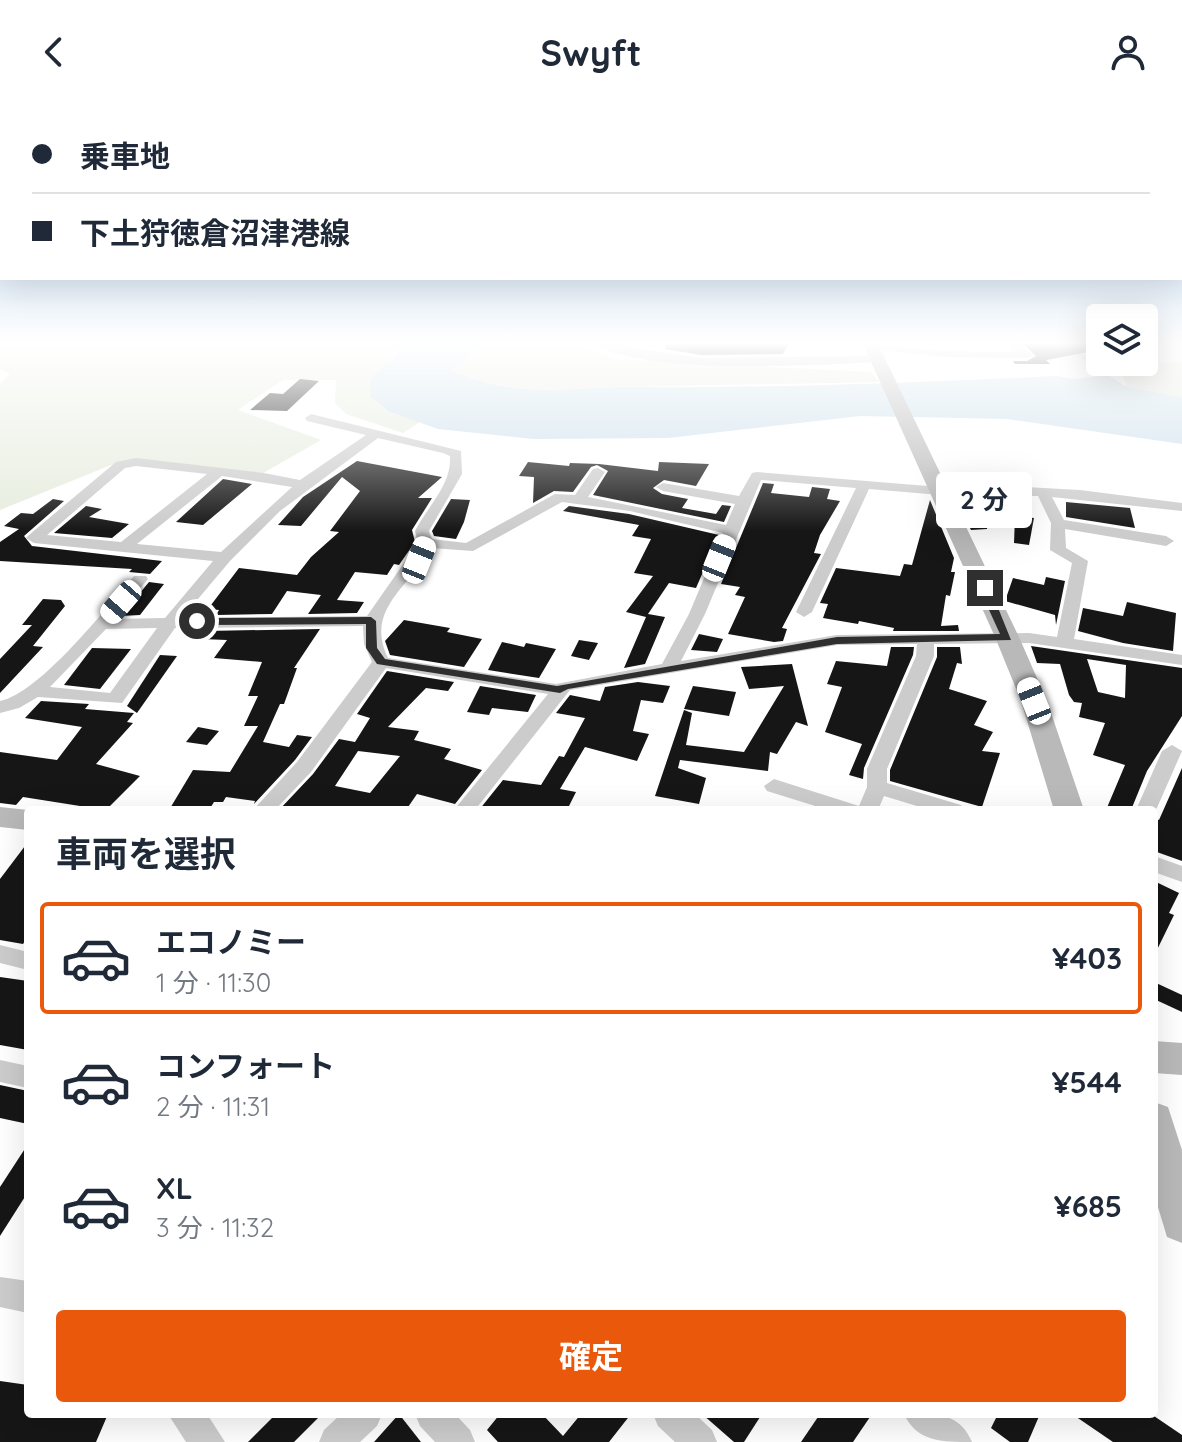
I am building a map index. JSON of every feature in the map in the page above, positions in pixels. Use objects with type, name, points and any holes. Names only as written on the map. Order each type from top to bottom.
[{"type":"main road","points":[[901,406],[1034,701],[1068,806]]},
{"type":"main road","points":[[0,817],[24,820]]},
{"type":"main road","points":[[1158,1057],[1182,1059]]},
{"type":"main road","points":[[1158,1134],[1182,1223]]},
{"type":"street","points":[[311,418],[373,436],[456,454],[458,464],[453,479],[422,531],[426,543],[419,560],[391,589],[371,621],[372,648],[381,662],[560,690]]},
{"type":"street","points":[[33,691],[115,699],[168,622],[224,557],[302,485],[373,436]]},
{"type":"street","points":[[224,557],[34,538],[121,465],[136,462],[264,477],[302,485]]},
{"type":"street","points":[[580,498],[598,472]]},
{"type":"street","points":[[124,547],[217,473]]},
{"type":"street","points":[[667,671],[697,614],[730,530],[757,476],[940,491],[1043,492],[1182,507]]},
{"type":"street","points":[[804,612],[865,483]]},
{"type":"street","points":[[663,487],[743,501]]},
{"type":"street","points":[[1043,492],[1058,523],[1058,550],[1080,561],[1065,641]]},
{"type":"street","points":[[426,543],[468,548],[560,497],[580,498],[730,530]]},
{"type":"street","points":[[1058,523],[1166,541]]},
{"type":"street","points":[[0,707],[11,707],[33,691],[101,624],[140,579]]},
{"type":"street","points":[[101,624],[371,621]]},
{"type":"street","points":[[467,806],[564,686],[837,640],[1007,637],[1065,641],[1182,660]]},
{"type":"street","points":[[870,806],[877,787],[877,769],[920,669],[926,638]]},
{"type":"street","points":[[267,806],[304,767],[381,662]]},
{"type":"street","points":[[1148,806],[1172,751]]},
{"type":"street","points":[[774,786],[838,806]]},
{"type":"street","points":[[877,787],[941,806]]},
{"type":"street","points":[[1158,865],[1182,874]]},
{"type":"street","points":[[0,954],[24,960]]},
{"type":"street","points":[[0,1071],[24,1076]]},
{"type":"street","points":[[0,1292],[24,1296]]},
{"type":"street","points":[[188,1418],[208,1442]]},
{"type":"street","points":[[336,1442],[361,1418]]},
{"type":"street","points":[[436,1418],[458,1442]]},
{"type":"street","points":[[674,1418],[700,1442]]},
{"type":"street","points":[[926,1418],[955,1442]]},
{"type":"shaded area","points":[[0,406],[243,406],[238,410],[321,440],[263,473],[139,460],[111,465],[0,510]]},
{"type":"shaded area","points":[[338,406],[381,406],[386,411],[420,422],[403,433],[346,414]]},
{"type":"water","points":[[382,406],[1182,406],[1182,444],[1007,419],[860,416],[668,438],[533,439],[438,429]]},
{"type":"building","points":[[254,406],[292,406],[287,411],[250,410]]},
{"type":"building","points":[[357,461],[442,477],[418,498],[432,498],[412,530],[415,542],[399,565],[394,564],[387,575],[355,572],[337,600],[364,602],[357,613],[308,614],[321,595],[287,591],[272,614],[216,615],[219,610],[208,609],[239,568],[297,575],[311,557],[339,532],[330,531],[360,491],[342,477],[301,526],[278,525],[303,497]]},
{"type":"building","points":[[528,462],[569,466],[570,463],[599,464],[658,471],[659,462],[709,464],[696,486],[664,480],[653,488],[662,494],[688,499],[682,508],[716,514],[722,505],[731,506],[724,522],[593,495],[608,471],[597,465],[591,467],[573,492],[554,491],[533,503],[534,477],[519,476]]},
{"type":"building","points":[[223,479],[252,484],[203,525],[176,522]]},
{"type":"building","points":[[763,483],[774,484],[771,493],[809,497],[812,487],[830,489],[827,499],[840,501],[820,535],[814,553],[821,554],[782,628],[787,629],[783,641],[774,642],[728,634],[745,597],[735,595],[740,587],[721,584]]},
{"type":"building","points":[[963,498],[989,498],[987,529],[971,530],[961,510]]},
{"type":"building","points":[[53,499],[64,501],[24,536],[32,546],[162,561],[150,574],[129,572],[132,569],[0,561],[0,542],[19,529],[4,526],[21,513],[33,514]]},
{"type":"building","points":[[451,499],[470,500],[464,522],[456,539],[434,536],[432,531]]},
{"type":"building","points":[[930,500],[954,558],[951,572],[955,572],[950,596],[946,595],[941,626],[958,625],[959,631],[893,631],[894,628],[859,621],[858,624],[823,618],[828,604],[820,603],[836,568],[900,576],[904,564],[912,565]]},
{"type":"building","points":[[1066,502],[1130,508],[1135,528],[1066,517]]},
{"type":"building","points":[[86,506],[102,509],[89,517],[129,524],[112,538],[54,533]]},
{"type":"building","points":[[569,506],[629,514],[719,535],[696,588],[669,583],[648,614],[665,617],[645,664],[624,668],[646,617],[626,612],[653,576],[634,573],[651,539],[632,536],[639,525],[563,511]]},
{"type":"building","points":[[1015,516],[1034,518],[1029,545],[1014,543]]},
{"type":"building","points":[[1046,577],[1065,581],[1056,625],[1055,615],[1005,601],[1013,578],[1044,585]]},
{"type":"building","points":[[149,582],[164,584],[140,615],[121,616]]},
{"type":"building","points":[[43,599],[61,600],[65,606],[33,646],[43,647],[0,693],[0,659],[32,625],[22,625]]},
{"type":"building","points":[[1127,602],[1176,613],[1173,651],[1123,643],[1078,631],[1083,608],[1123,616]]},
{"type":"building","points":[[404,620],[450,628],[447,632],[482,639],[464,667],[390,655],[385,641]]},
{"type":"building","points":[[320,629],[294,668],[297,668],[284,704],[280,704],[263,742],[289,747],[297,735],[312,737],[254,804],[255,801],[226,797],[223,802],[214,802],[212,806],[171,806],[193,770],[230,772],[258,726],[244,726],[258,696],[248,696],[262,662],[214,658],[227,640],[201,639],[206,631]]},
{"type":"building","points":[[699,634],[723,639],[717,652],[691,650]]},
{"type":"building","points":[[579,640],[598,643],[589,660],[571,656]]},
{"type":"building","points":[[502,642],[556,649],[539,678],[488,670]]},
{"type":"building","points":[[1031,646],[1182,668],[1182,716],[1147,771],[1133,806],[1108,806],[1125,765],[1093,755],[1105,723],[1079,717],[1082,703],[1074,702],[1069,695],[1060,664],[1037,663]],"holes":[[[1087,659],[1126,665],[1125,698],[1098,692]]]},
{"type":"building","points":[[891,647],[914,647],[913,655],[864,768],[863,779],[849,775],[862,744],[825,732],[842,687],[827,684],[836,661],[887,666]]},
{"type":"building","points":[[937,647],[960,647],[962,664],[957,663],[949,689],[987,701],[974,725],[993,732],[982,751],[1000,753],[982,806],[890,781],[890,770],[937,657]]},
{"type":"building","points":[[92,648],[131,649],[100,689],[64,685]]},
{"type":"building","points":[[160,655],[177,656],[137,713],[127,706]]},
{"type":"building","points":[[792,664],[808,726],[796,722],[777,754],[770,752],[768,771],[680,760],[678,768],[706,778],[699,804],[655,796],[684,710],[692,713],[686,745],[744,752],[784,686],[749,689],[741,667]]},
{"type":"building","points":[[387,671],[454,682],[448,691],[426,688],[388,727],[419,731],[414,740],[451,749],[444,759],[482,770],[455,804],[417,794],[409,806],[283,806],[313,774],[339,739],[355,742],[370,718],[357,714]],"holes":[[[358,751],[400,756],[370,793],[335,786]]]},
{"type":"building","points":[[638,682],[670,686],[663,703],[641,700],[633,731],[649,734],[637,761],[585,747],[560,789],[576,792],[569,806],[482,806],[503,780],[541,785],[559,756],[564,757],[585,718],[556,713],[570,695],[600,701],[605,687]]},
{"type":"building","points":[[480,686],[536,695],[528,712],[492,708],[489,715],[467,712]]},
{"type":"building","points":[[693,686],[736,692],[729,716],[684,709]]},
{"type":"building","points":[[41,701],[89,704],[85,709],[134,713],[127,722],[133,723],[96,764],[140,776],[110,806],[80,806],[23,797],[16,805],[0,803],[0,752],[57,760],[82,727],[25,718]]},
{"type":"building","points":[[198,727],[219,731],[207,745],[186,742]]},
{"type":"building","points":[[1182,768],[1182,861],[1158,852],[1159,820]]},
{"type":"building","points":[[24,847],[23,944],[0,940],[0,879]]},
{"type":"building","points":[[1158,883],[1179,893],[1169,913],[1174,915],[1158,948]]},
{"type":"building","points":[[0,977],[24,980],[24,1049],[0,1045]]},
{"type":"building","points":[[1158,984],[1182,995],[1182,1012],[1158,1001]]},
{"type":"building","points":[[0,1085],[24,1090],[24,1123],[0,1118]]},
{"type":"building","points":[[24,1150],[24,1198],[0,1236],[0,1187]]},
{"type":"building","points":[[0,1381],[24,1384],[24,1418],[106,1418],[96,1442],[0,1442]]},
{"type":"building","points":[[272,1418],[318,1418],[294,1442],[248,1442]]},
{"type":"building","points":[[395,1418],[402,1418],[421,1442],[374,1442]]},
{"type":"building","points":[[497,1418],[546,1418],[563,1436],[578,1418],[628,1418],[609,1442],[498,1442],[487,1430]]},
{"type":"building","points":[[707,1418],[759,1418],[744,1442],[734,1442]]},
{"type":"building","points":[[817,1418],[869,1418],[853,1442],[801,1442]]},
{"type":"building","points":[[996,1418],[1038,1418],[1028,1442],[1010,1442],[991,1428]]},
{"type":"building","points":[[1078,1418],[1157,1418],[1182,1435],[1182,1442],[1113,1442]]},
{"type":"route","points":[[197,621],[371,621],[372,648],[381,662],[560,690],[564,686],[837,640],[1007,637],[985,588]]}]
